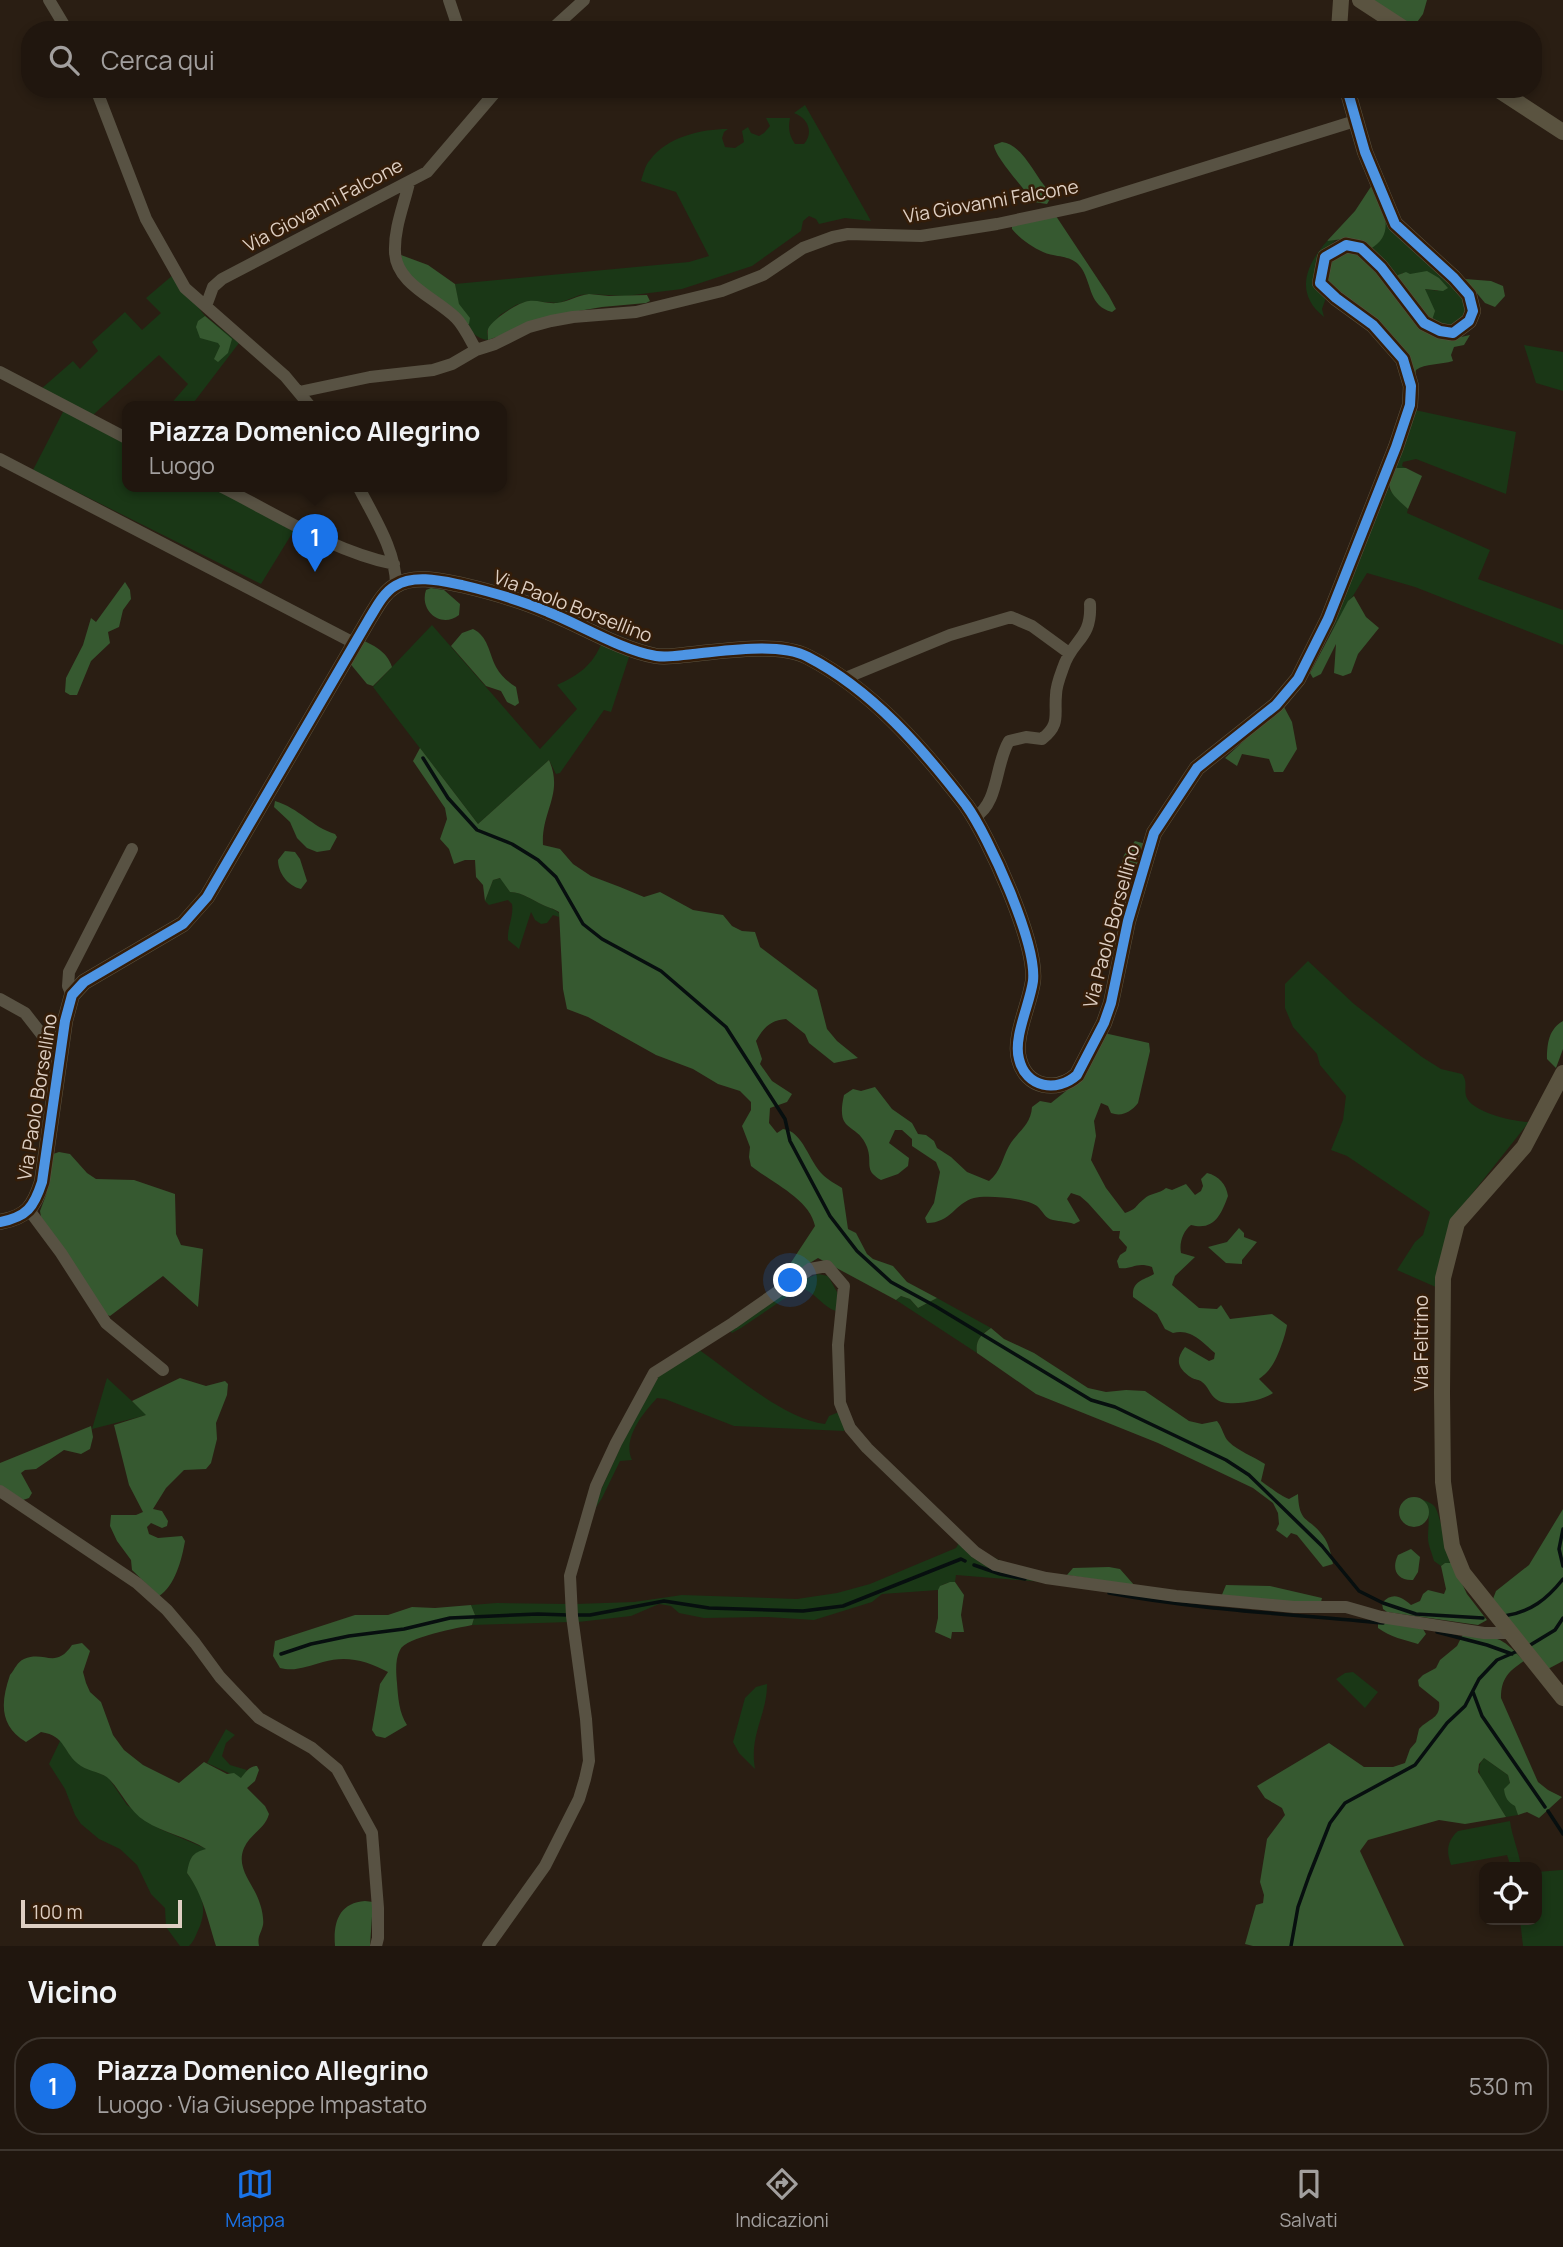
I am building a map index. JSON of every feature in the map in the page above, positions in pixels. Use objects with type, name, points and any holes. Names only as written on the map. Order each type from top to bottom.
[{"type":"street","points":[[50,0],[62,21]]},
{"type":"street","points":[[449,0],[456,21]]},
{"type":"street","points":[[561,21],[584,0]]},
{"type":"street","points":[[1340,21],[1341,0]]},
{"type":"street","points":[[1360,0],[1392,21]]},
{"type":"street","points":[[99,98],[146,219],[185,288],[285,376],[306,401]]},
{"type":"street","points":[[484,98],[486,104]]},
{"type":"street","name":"Via Giovanni Falcone","points":[[205,306],[213,287],[222,279],[427,172],[491,98]]},
{"type":"street","name":"Via Paolo Borsellino","points":[[0,1222],[17,1219],[29,1210],[38,1196],[72,995],[83,982],[108,966],[183,924],[207,898],[354,642],[385,595],[396,584],[431,580],[511,597],[636,650],[658,656],[738,650],[787,650],[806,656],[843,679],[871,701],[918,747],[975,817],[1022,925],[1033,964],[1030,999],[1019,1038],[1019,1059],[1023,1068],[1041,1084],[1050,1087],[1060,1086],[1077,1075],[1104,1023],[1111,1003],[1128,921],[1154,833],[1197,768],[1276,705],[1304,669],[1328,619],[1396,447],[1410,404],[1411,386],[1403,359],[1373,325],[1320,283],[1325,257],[1346,245],[1362,248],[1381,267],[1423,323],[1440,331],[1453,333],[1459,330],[1469,321],[1473,311],[1469,295],[1454,278],[1395,224],[1355,121],[1349,98]]},
{"type":"street","points":[[1511,98],[1563,132]]},
{"type":"street","name":"Via Giovanni Falcone","points":[[299,392],[370,377],[433,370],[452,364],[476,350],[529,327],[551,321],[636,312],[722,291],[763,275],[803,248],[833,237],[848,234],[920,236],[997,224],[1082,206],[1355,121]]},
{"type":"street","points":[[409,183],[396,234],[395,256],[400,269],[412,284],[457,319],[476,350]]},
{"type":"street","points":[[0,372],[122,436]]},
{"type":"street","points":[[0,459],[354,642]]},
{"type":"street","points":[[232,492],[360,555],[394,564]]},
{"type":"street","points":[[361,492],[394,564],[396,584]]},
{"type":"street","points":[[975,817],[988,806],[1009,741],[1026,737],[1042,739],[1052,730],[1057,718],[1056,692],[1069,653],[1085,635],[1090,624],[1090,604]]},
{"type":"street","points":[[843,679],[950,635],[1011,617],[1032,626],[1069,653]]},
{"type":"street","points":[[72,995],[68,986],[69,972],[132,849]]},
{"type":"street","points":[[0,999],[25,1013],[43,1035],[62,1044]]},
{"type":"street","name":"Via Feltrino","points":[[1563,1073],[1524,1147],[1457,1223],[1443,1278],[1443,1482],[1452,1546],[1463,1573],[1563,1698]]},
{"type":"street","points":[[29,1210],[61,1253],[106,1323],[163,1370]]},
{"type":"street","points":[[488,1946],[545,1866],[579,1798],[589,1761],[570,1576],[596,1486],[616,1443],[654,1373],[733,1323],[810,1269],[827,1266],[844,1286],[838,1345],[840,1403],[850,1428],[867,1448],[975,1552],[995,1565],[1046,1577],[1176,1596],[1294,1607],[1346,1607],[1381,1617],[1484,1633],[1509,1633]]},
{"type":"street","points":[[0,1491],[137,1583],[167,1610],[220,1677],[260,1718],[312,1748],[337,1769],[372,1833],[378,1908],[376,1946]]},
{"type":"green space","points":[[1369,0],[1427,0],[1418,21],[1400,21]]},
{"type":"green space","points":[[805,105],[871,221],[845,218],[819,224],[809,216],[803,221],[801,231],[752,266],[682,289],[625,296],[580,295],[559,303],[529,301],[500,315],[487,331],[488,340],[480,338],[468,327],[460,310],[455,284],[689,262],[709,256],[676,192],[641,181],[648,162],[675,140],[707,131],[728,129],[722,138],[725,147],[735,148],[744,142],[742,131],[748,127],[751,133],[759,136],[764,133],[770,126],[766,118],[790,118],[793,141],[795,144],[804,144],[809,135],[808,126],[803,118],[794,113]]},
{"type":"green space","points":[[1002,142],[1016,149],[1028,162],[1048,190],[1051,197],[1047,204],[1034,202],[1005,165],[994,145]]},
{"type":"green space","points":[[1372,185],[1383,210],[1386,227],[1379,243],[1370,249],[1343,239],[1327,241],[1355,211]]},
{"type":"green space","points":[[1054,213],[1109,296],[1116,309],[1112,312],[1095,300],[1078,264],[1039,250],[1012,229],[1012,224]]},
{"type":"green space","points":[[1387,216],[1461,292],[1467,308],[1462,321],[1446,327],[1428,320],[1425,289],[1439,291],[1409,274],[1402,273],[1398,278],[1370,249]]},
{"type":"green space","points":[[1336,240],[1322,253],[1327,295],[1322,309],[1324,317],[1309,298],[1306,279],[1320,250],[1327,241]]},
{"type":"green space","points":[[1353,251],[1452,339],[1470,335],[1464,345],[1454,347],[1451,355],[1453,361],[1420,368],[1416,370],[1415,376],[1328,286],[1329,266],[1335,259]]},
{"type":"green space","points":[[401,255],[428,265],[455,284],[459,304],[470,318],[469,324],[463,325],[403,271]]},
{"type":"green space","points":[[1427,271],[1439,278],[1448,288],[1443,291],[1425,289],[1435,311],[1432,320],[1428,320],[1398,278],[1398,275],[1406,272],[1410,274]]},
{"type":"green space","points":[[173,275],[205,316],[239,343],[195,401],[173,401],[188,384],[159,355],[93,415],[41,389],[73,361],[80,369],[98,351],[92,342],[125,312],[142,330],[161,313],[146,298]]},
{"type":"green space","points":[[1465,279],[1491,281],[1503,286],[1505,296],[1495,307],[1485,303]]},
{"type":"green space","points":[[589,294],[647,295],[650,301],[561,314],[488,340],[490,325],[524,302],[557,303]]},
{"type":"green space","points":[[205,316],[232,339],[228,353],[218,362],[214,359],[220,346],[200,338],[196,327],[198,321]]},
{"type":"green space","points":[[1524,345],[1563,352],[1563,391],[1536,383]]},
{"type":"green space","points":[[65,408],[122,438],[122,492],[227,492],[296,527],[261,584],[33,470]]},
{"type":"green space","points":[[1415,410],[1516,432],[1506,494],[1416,459],[1403,462],[1402,466],[1406,468],[1393,468]]},
{"type":"green space","points":[[1393,468],[1406,468],[1422,476],[1408,509],[1391,491],[1389,482]]},
{"type":"green space","points":[[1387,482],[1389,489],[1408,509],[1407,513],[1490,550],[1478,579],[1563,610],[1563,645],[1415,587],[1367,573],[1329,635]]},
{"type":"green space","points":[[125,582],[131,599],[123,610],[119,627],[108,632],[110,643],[91,661],[77,695],[70,695],[65,692],[66,678],[83,645],[91,618],[96,622]]},
{"type":"green space","points":[[426,590],[444,590],[460,604],[459,615],[445,620],[433,616],[425,598]]},
{"type":"green space","points":[[1354,596],[1366,617],[1379,628],[1358,654],[1351,673],[1343,676],[1334,673],[1336,644],[1321,674],[1313,678],[1310,673],[1348,601]]},
{"type":"green space","points":[[432,625],[540,749],[577,709],[557,685],[584,668],[602,642],[630,654],[611,712],[604,710],[560,773],[556,774],[549,760],[478,824],[373,687]]},
{"type":"green space","points":[[473,629],[485,640],[500,673],[516,687],[519,703],[515,706],[507,702],[501,691],[486,686],[451,646],[462,633]]},
{"type":"green space","points":[[360,639],[383,653],[392,667],[373,686],[367,684],[348,661]]},
{"type":"green space","points":[[1283,705],[1292,722],[1297,749],[1283,772],[1274,772],[1269,759],[1242,754],[1237,766],[1225,758]]},
{"type":"green space","points":[[420,748],[478,824],[549,760],[554,783],[543,845],[560,849],[573,864],[591,876],[644,897],[660,892],[693,910],[723,915],[732,926],[742,931],[755,932],[760,947],[817,990],[827,1029],[858,1058],[834,1063],[809,1043],[805,1034],[786,1019],[768,1026],[756,1041],[762,1059],[760,1064],[772,1081],[792,1094],[787,1102],[770,1108],[769,1123],[777,1133],[783,1129],[796,1135],[823,1175],[842,1188],[848,1229],[856,1233],[867,1254],[893,1266],[907,1282],[937,1298],[918,1308],[910,1299],[901,1296],[896,1300],[818,1258],[790,1275],[790,1264],[815,1226],[812,1216],[798,1199],[751,1166],[750,1147],[742,1126],[751,1110],[751,1102],[740,1091],[718,1084],[693,1069],[656,1055],[588,1017],[567,1009],[563,989],[559,912],[523,895],[510,892],[500,878],[493,880],[485,901],[483,885],[476,877],[475,860],[454,864],[449,849],[440,839],[447,819],[445,808],[413,761]]},
{"type":"green space","points":[[275,801],[335,834],[337,837],[330,850],[317,852],[307,848],[297,838],[290,822],[274,807]]},
{"type":"green space","points":[[1135,841],[1146,844],[1130,882],[1119,874],[1124,855]]},
{"type":"green space","points":[[285,851],[295,852],[300,859],[307,881],[301,889],[288,882],[280,870],[278,860]]},
{"type":"green space","points":[[501,878],[510,892],[523,895],[559,913],[559,917],[553,915],[547,923],[541,924],[531,912],[519,949],[508,940],[512,904],[508,900],[489,905],[485,901],[493,880]]},
{"type":"green space","points":[[1308,961],[1354,1004],[1422,1057],[1441,1069],[1462,1074],[1466,1096],[1476,1107],[1504,1118],[1529,1122],[1460,1209],[1438,1288],[1397,1270],[1415,1242],[1423,1235],[1430,1212],[1347,1156],[1331,1150],[1343,1120],[1346,1096],[1320,1065],[1317,1054],[1293,1027],[1285,1008],[1285,984]]},
{"type":"green space","points":[[1563,1021],[1563,1049],[1556,1068],[1547,1059],[1548,1047],[1552,1032]]},
{"type":"green space","points":[[1104,1033],[1149,1043],[1150,1051],[1138,1103],[1126,1113],[1115,1114],[1101,1103],[1094,1121],[1096,1136],[1091,1160],[1106,1188],[1125,1213],[1134,1209],[1146,1197],[1166,1188],[1172,1190],[1186,1184],[1195,1195],[1201,1191],[1201,1179],[1207,1173],[1224,1184],[1228,1196],[1216,1220],[1206,1226],[1191,1225],[1184,1234],[1181,1253],[1195,1257],[1175,1276],[1172,1285],[1199,1308],[1217,1309],[1221,1305],[1230,1319],[1272,1314],[1287,1325],[1276,1359],[1259,1379],[1273,1393],[1268,1396],[1253,1401],[1221,1402],[1200,1380],[1183,1371],[1179,1360],[1185,1347],[1209,1361],[1214,1359],[1215,1353],[1191,1334],[1173,1333],[1165,1329],[1157,1314],[1133,1297],[1136,1285],[1154,1274],[1152,1267],[1142,1265],[1119,1268],[1117,1261],[1127,1247],[1119,1238],[1120,1231],[1113,1231],[1080,1196],[1071,1193],[1067,1199],[1080,1221],[1074,1224],[1050,1219],[1032,1203],[988,1197],[974,1198],[942,1220],[927,1223],[925,1218],[934,1203],[940,1172],[936,1162],[912,1146],[912,1139],[902,1130],[895,1130],[889,1143],[909,1158],[908,1166],[898,1174],[881,1180],[870,1169],[869,1153],[863,1139],[848,1126],[842,1116],[844,1095],[853,1089],[861,1091],[875,1087],[892,1109],[912,1123],[918,1134],[926,1135],[934,1141],[937,1148],[967,1172],[989,1181],[999,1169],[1009,1146],[1027,1123],[1032,1107],[1040,1101],[1051,1103],[1071,1087]]},
{"type":"green space","points":[[53,1154],[70,1154],[96,1179],[134,1180],[175,1194],[176,1234],[181,1245],[203,1249],[198,1307],[163,1276],[110,1316],[105,1314],[41,1217],[40,1211],[46,1195]]},
{"type":"green space","points":[[1239,1228],[1244,1237],[1257,1242],[1242,1260],[1242,1264],[1226,1263],[1208,1247],[1227,1242]]},
{"type":"green space","points":[[818,1274],[828,1276],[837,1292],[836,1311],[800,1288],[741,1328],[732,1333],[728,1329],[802,1280]]},
{"type":"green space","points":[[901,1296],[910,1299],[918,1308],[937,1298],[991,1328],[980,1338],[977,1353],[896,1300]]},
{"type":"green space","points":[[991,1328],[1004,1339],[1034,1353],[1088,1388],[1106,1392],[1145,1391],[1189,1421],[1202,1424],[1217,1421],[1229,1442],[1265,1464],[1261,1481],[1289,1499],[1298,1494],[1300,1511],[1325,1539],[1333,1564],[1323,1567],[1297,1535],[1291,1533],[1287,1538],[1276,1530],[1279,1524],[1278,1513],[1273,1503],[1253,1488],[1158,1443],[1036,1394],[977,1353],[980,1338]]},
{"type":"green space","points":[[698,1349],[759,1394],[792,1414],[825,1424],[829,1416],[839,1412],[844,1431],[734,1426],[657,1398],[640,1419],[632,1435],[632,1460],[620,1461],[586,1523],[624,1439],[659,1375]]},
{"type":"green space","points":[[107,1378],[147,1415],[92,1429]]},
{"type":"green space","points":[[180,1378],[206,1386],[225,1381],[228,1384],[227,1395],[216,1423],[217,1439],[211,1463],[206,1469],[184,1470],[166,1488],[153,1509],[162,1511],[168,1521],[167,1526],[162,1528],[151,1523],[147,1527],[149,1534],[158,1538],[182,1536],[185,1541],[180,1564],[173,1579],[159,1596],[132,1570],[131,1560],[110,1526],[111,1515],[136,1515],[143,1512],[129,1485],[114,1425],[146,1415],[132,1401]]},
{"type":"green space","points":[[91,1426],[93,1437],[90,1449],[81,1454],[64,1450],[36,1469],[21,1473],[32,1493],[29,1498],[23,1500],[0,1485],[0,1463]]},
{"type":"green space","points":[[1414,1497],[1420,1498],[1428,1506],[1428,1518],[1420,1526],[1414,1527],[1408,1526],[1400,1518],[1399,1512],[1400,1506],[1408,1498]]},
{"type":"green space","points":[[1420,1499],[1435,1507],[1452,1563],[1441,1566],[1434,1561],[1428,1541],[1428,1513]]},
{"type":"green space","points":[[1563,1509],[1563,1661],[1546,1670],[1491,1604],[1496,1591],[1529,1565]]},
{"type":"green space","points":[[960,1541],[1044,1582],[956,1575],[955,1582],[945,1584],[938,1590],[882,1594],[872,1602],[814,1620],[768,1617],[704,1618],[679,1613],[671,1606],[659,1604],[631,1616],[578,1622],[576,1604],[634,1602],[682,1595],[797,1599],[837,1593],[870,1584],[956,1548]]},
{"type":"green space","points":[[1411,1549],[1420,1557],[1418,1572],[1413,1580],[1407,1580],[1399,1576],[1395,1565],[1398,1555]]},
{"type":"green space","points":[[1452,1563],[1467,1594],[1487,1620],[1478,1625],[1387,1612],[1383,1609],[1382,1603],[1393,1596],[1411,1605],[1420,1601],[1428,1590],[1444,1594],[1446,1589],[1441,1566]]},
{"type":"green space","points":[[1073,1568],[1120,1569],[1135,1586],[1067,1575]]},
{"type":"green space","points":[[955,1582],[964,1595],[961,1615],[964,1632],[952,1632],[951,1639],[935,1632],[938,1590],[940,1586]]},
{"type":"green space","points":[[1226,1585],[1270,1586],[1322,1598],[1316,1605],[1221,1597]]},
{"type":"green space","points":[[568,1604],[570,1622],[472,1625],[475,1615],[471,1605]]},
{"type":"green space","points":[[471,1605],[475,1615],[472,1625],[422,1637],[404,1645],[400,1650],[396,1666],[398,1694],[407,1725],[385,1738],[376,1736],[372,1730],[380,1684],[388,1672],[365,1662],[349,1659],[286,1669],[280,1668],[273,1656],[275,1641],[355,1615],[388,1615],[412,1607]]},
{"type":"green space","points":[[1378,1620],[1423,1629],[1426,1634],[1418,1644],[1378,1628]]},
{"type":"green space","points":[[1463,1634],[1497,1639],[1509,1646],[1524,1661],[1507,1676],[1502,1685],[1501,1698],[1538,1782],[1562,1797],[1539,1818],[1527,1812],[1518,1815],[1515,1806],[1505,1795],[1504,1789],[1510,1783],[1508,1775],[1484,1758],[1479,1764],[1478,1772],[1506,1817],[1465,1824],[1439,1820],[1368,1840],[1360,1851],[1404,1946],[1245,1944],[1256,1905],[1263,1903],[1264,1895],[1260,1882],[1267,1839],[1285,1815],[1282,1808],[1265,1798],[1257,1786],[1329,1743],[1364,1767],[1393,1767],[1405,1763],[1416,1742],[1419,1729],[1436,1715],[1439,1708],[1439,1702],[1419,1686],[1418,1680],[1436,1668],[1440,1660],[1457,1646]]},
{"type":"green space","points":[[82,1643],[90,1651],[83,1672],[90,1692],[101,1702],[113,1735],[124,1750],[143,1765],[179,1783],[204,1762],[241,1778],[249,1768],[257,1766],[259,1770],[255,1781],[247,1788],[265,1806],[269,1814],[244,1848],[242,1863],[262,1912],[259,1946],[216,1946],[201,1899],[187,1873],[192,1856],[206,1849],[139,1817],[110,1780],[81,1766],[56,1737],[41,1732],[26,1742],[11,1729],[4,1713],[5,1695],[10,1675],[18,1664],[31,1657],[55,1658],[72,1645]]},
{"type":"green space","points":[[1353,1672],[1378,1692],[1365,1708],[1336,1679],[1345,1673]]},
{"type":"green space","points":[[767,1684],[754,1745],[755,1769],[739,1753],[733,1742],[745,1698],[756,1687]]},
{"type":"green space","points":[[226,1729],[235,1735],[226,1743],[222,1756],[230,1765],[247,1770],[242,1779],[207,1763]]},
{"type":"green space","points":[[61,1739],[70,1755],[82,1766],[108,1777],[127,1805],[160,1829],[207,1849],[187,1873],[203,1904],[200,1926],[189,1946],[180,1946],[166,1927],[165,1908],[151,1894],[137,1865],[120,1849],[99,1839],[81,1824],[75,1815],[65,1789],[49,1764]]},
{"type":"green space","points":[[1484,1758],[1508,1775],[1518,1815],[1506,1817],[1486,1788],[1479,1771]]},
{"type":"green space","points":[[1510,1821],[1520,1862],[1509,1862],[1507,1855],[1451,1865],[1448,1846],[1458,1831]]},
{"type":"green space","points":[[1563,1870],[1563,1946],[1523,1946],[1521,1925],[1542,1925],[1542,1872]]},
{"type":"green space","points":[[373,1902],[370,1946],[335,1946],[335,1929],[340,1915],[349,1905]]},
{"type":"waterway","points":[[423,758],[448,798],[477,830],[512,844],[538,860],[556,877],[583,924],[602,939],[661,971],[726,1027],[785,1119],[790,1141],[830,1216],[857,1251],[891,1282],[1091,1400],[1115,1407],[1226,1460],[1249,1475],[1322,1546],[1359,1591],[1383,1603],[1416,1614],[1483,1618]]},
{"type":"waterway","points":[[1563,1529],[1559,1549],[1563,1566]]},
{"type":"waterway","points":[[578,1615],[664,1601],[709,1608],[803,1611],[843,1606],[961,1559],[965,1561]]},
{"type":"waterway","points":[[974,1565],[1025,1579]]},
{"type":"waterway","points":[[1504,1616],[1538,1604],[1563,1579]]},
{"type":"waterway","points":[[1109,1593],[1211,1608],[1383,1623]]},
{"type":"waterway","points":[[281,1654],[311,1644],[404,1629],[450,1618],[568,1615]]},
{"type":"waterway","points":[[1527,1647],[1555,1630],[1563,1618]]},
{"type":"waterway","points":[[1437,1632],[1512,1654]]},
{"type":"waterway","points":[[1291,1946],[1298,1907],[1309,1876],[1330,1823],[1345,1803],[1415,1765],[1447,1723],[1465,1706],[1479,1679],[1497,1660],[1520,1650]]},
{"type":"waterway","points":[[1473,1692],[1482,1716],[1545,1807]]},
{"type":"waterway","points":[[1548,1811],[1563,1834]]},
{"type":"cycle path","points":[[0,1222],[17,1217],[28,1210],[42,1182],[65,1021],[72,995],[84,982],[183,924],[207,897],[377,606],[391,589],[411,580],[446,582],[506,597],[548,612],[628,648],[656,656],[752,649],[796,652],[854,686],[914,742],[966,805],[987,841],[1010,891],[1032,964],[1033,981],[1018,1041],[1019,1059],[1023,1069],[1035,1082],[1043,1085],[1060,1084],[1077,1075],[1104,1023],[1111,1003],[1128,921],[1154,833],[1197,768],[1276,705],[1298,679],[1328,619],[1410,405],[1411,386],[1403,359],[1373,325],[1320,283],[1325,257],[1346,245],[1361,248],[1381,267],[1424,323],[1440,331],[1453,333],[1469,321],[1473,311],[1469,295],[1454,278],[1395,224],[1365,152],[1350,98]]},
{"type":"place","name":"Piazza Domenico Allegrino","points":[[315,572]]}]
